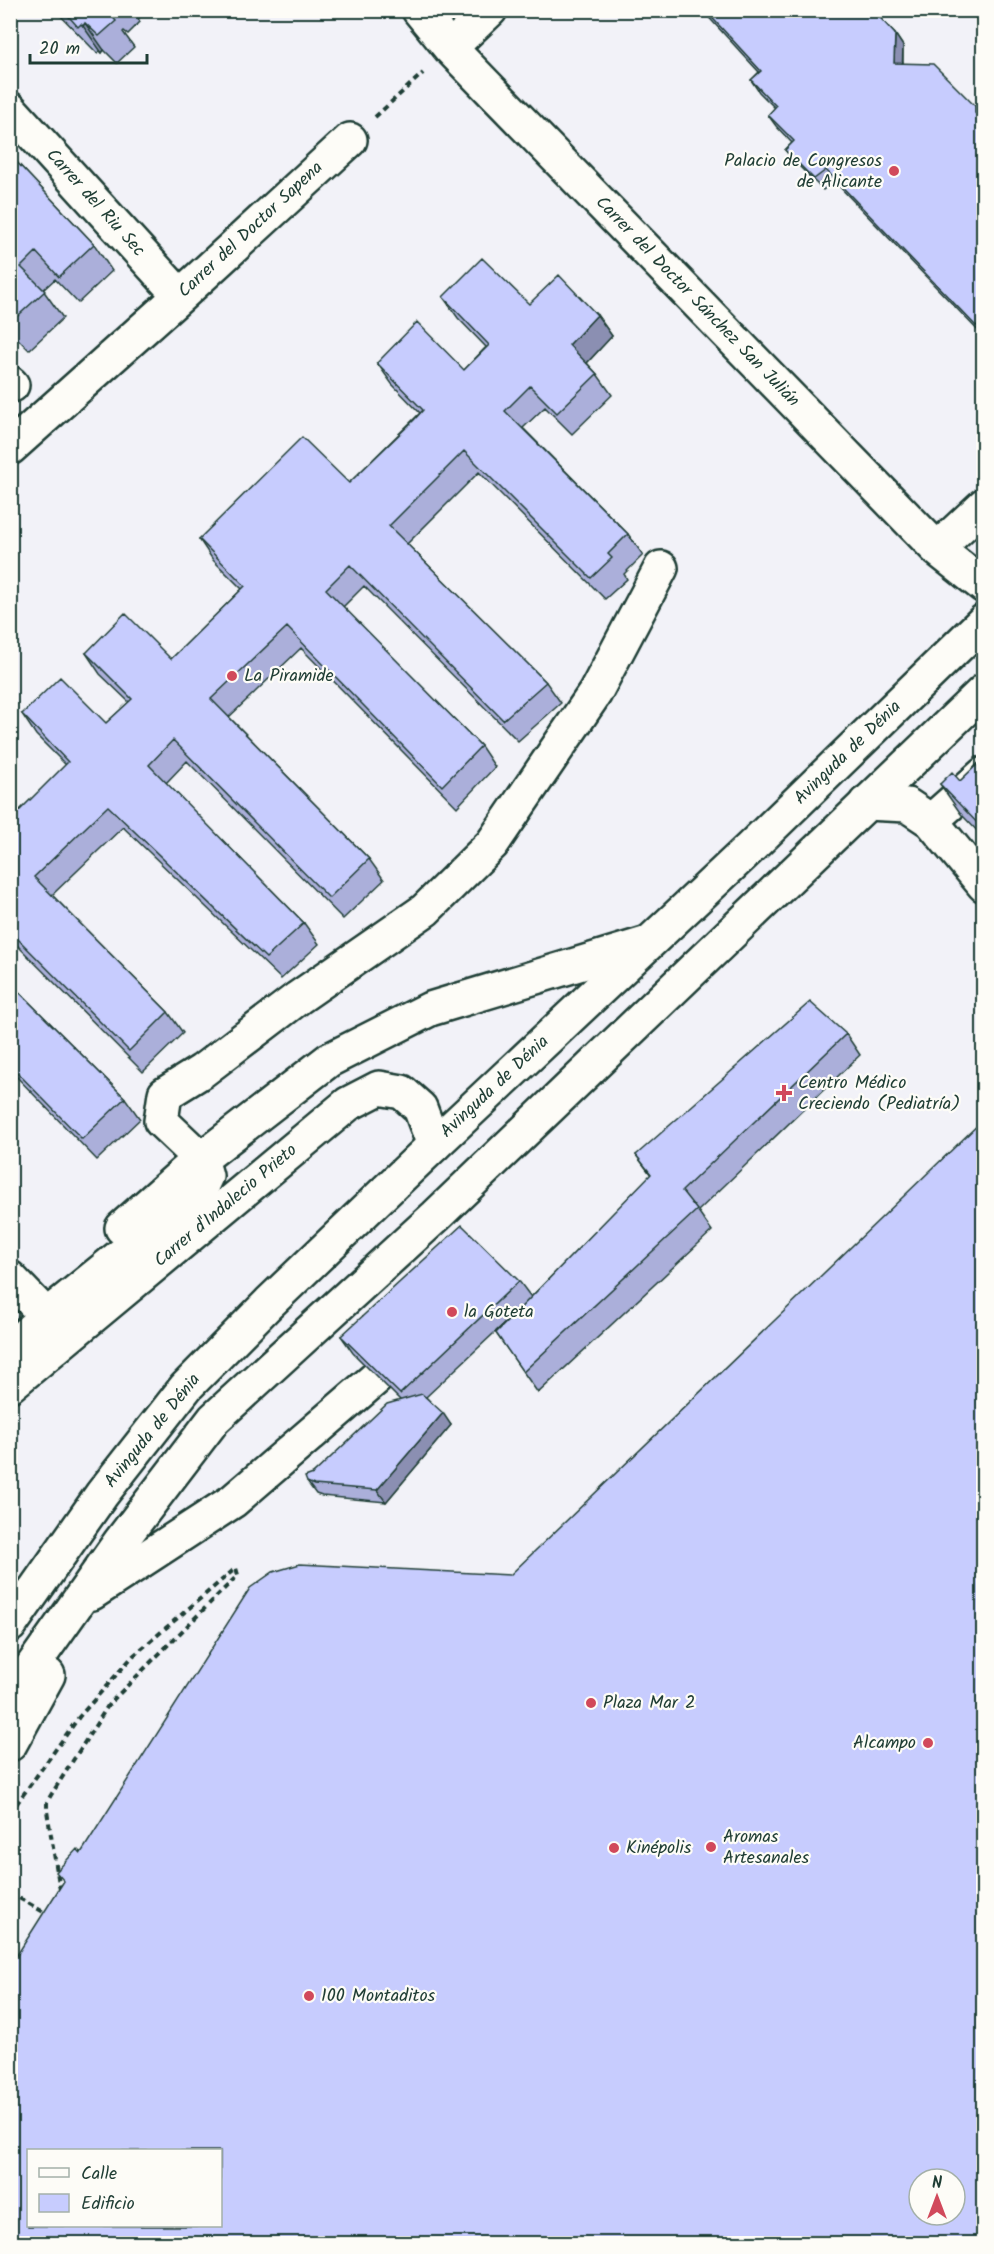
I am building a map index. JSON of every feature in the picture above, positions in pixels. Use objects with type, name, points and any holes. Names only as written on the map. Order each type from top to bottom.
[{"type":"street","name":"Carrer del Doctor Sánchez San Julián","points":[[419,10],[450,48],[937,549],[984,586]]},
{"type":"street","points":[[450,48],[490,10]]},
{"type":"street","name":"Carrer del Riu Sec","points":[[10,109],[180,296]]},
{"type":"street","name":"Carrer del Doctor Sapena","points":[[10,448],[350,140]]},
{"type":"street","points":[[937,549],[984,505]]},
{"type":"street","points":[[201,1159],[161,1121],[165,1094],[202,1071],[298,998],[425,910],[492,844],[595,693],[661,567]]},
{"type":"street","name":"Avinguda de Dénia","points":[[10,1625],[102,1494],[186,1387],[269,1303],[750,848],[984,621]]},
{"type":"street","points":[[10,1698],[120,1542],[214,1419],[436,1216],[984,691]]},
{"type":"street","points":[[931,821],[984,774]]},
{"type":"street","points":[[866,803],[907,805],[931,821],[984,885]]},
{"type":"street","points":[[10,1326],[201,1159],[329,1060],[430,1009],[648,943]]},
{"type":"street","name":"Carrer d'Indalecio Prieto","points":[[10,1385],[348,1104],[380,1088],[402,1092],[420,1108],[434,1145]]},
{"type":"street","name":"Carrer d'Indalecio Prieto","points":[[10,1349],[45,1317],[198,1193],[206,1176],[201,1159]]},
{"type":"street","points":[[10,1278],[36,1305]]},
{"type":"street","points":[[92,1593],[233,1501],[376,1378]]},
{"type":"street","points":[[10,1744],[120,1542]]},
{"type":"street","name":"Avinguda de Dénia","points":[[10,1616],[40,1581]]},
{"type":"path","points":[[350,140],[450,48]]},
{"type":"path","points":[[10,1814],[79,1717],[133,1656],[236,1568],[238,1575],[109,1704],[47,1802],[62,1901]]},
{"type":"path","points":[[10,1893],[52,1919],[56,1910]]},
{"type":"building","points":[[63,10],[106,10],[116,21],[99,36],[85,23],[78,27]]},
{"type":"building","name":"Palacio de Congresos de Alicante","points":[[705,10],[873,10],[895,34],[894,63],[933,64],[975,106],[975,113],[981,120],[984,119],[984,320],[976,326],[826,170],[814,179],[785,150],[794,141],[768,115],[776,106],[751,80],[761,71]]},
{"type":"building","points":[[10,155],[94,244],[59,277],[36,252],[21,267],[45,291],[10,323]]},
{"type":"building","name":"La Piramide","points":[[482,258],[529,304],[559,275],[597,315],[569,345],[597,374],[557,413],[530,386],[505,411],[628,534],[608,554],[612,558],[591,578],[464,451],[389,526],[546,682],[503,720],[350,565],[326,589],[481,746],[442,786],[287,627],[211,699],[369,859],[329,898],[173,740],[149,765],[304,923],[266,958],[108,806],[34,877],[168,1012],[129,1051],[10,931],[10,820],[68,762],[22,714],[60,677],[106,723],[132,699],[86,653],[125,613],[171,659],[245,586],[199,539],[302,437],[349,483],[414,420],[423,410],[377,363],[417,322],[464,370],[489,345],[443,297]]},
{"type":"building","points":[[984,758],[984,830],[940,784],[952,772],[960,781]]},
{"type":"building","points":[[10,983],[125,1098],[82,1139],[10,1065]]},
{"type":"building","points":[[810,1002],[846,1034],[682,1191],[697,1210],[523,1372],[496,1333],[651,1174],[636,1155]]},
{"type":"building","name":"Plaza Mar 2","points":[[984,1119],[984,2244],[10,2244],[10,1966],[64,1881],[56,1872],[77,1849],[81,1853],[250,1588],[273,1572],[300,1564],[510,1575]]},
{"type":"building","points":[[462,1225],[519,1281],[400,1394],[341,1336]]},
{"type":"building","points":[[422,1394],[443,1413],[377,1490],[314,1485],[307,1482],[305,1477],[313,1474],[387,1404]]},
{"type":"place","name":"Palacio de Congresos de Alicante","points":[[894,171]]},
{"type":"place","name":"La Piramide","points":[[232,676]]},
{"type":"place","name":"Centro Médico Creciendo (Pediatría)","points":[[784,1093]]},
{"type":"place","name":"la Goteta","points":[[452,1312]]},
{"type":"place","name":"Plaza Mar 2","points":[[591,1703]]},
{"type":"place","name":"Alcampo","points":[[928,1743]]},
{"type":"place","name":"Aromas Artesanales","points":[[711,1847]]},
{"type":"place","name":"Kinépolis","points":[[614,1848]]},
{"type":"place","name":"100 Montaditos","points":[[309,1996]]}]
